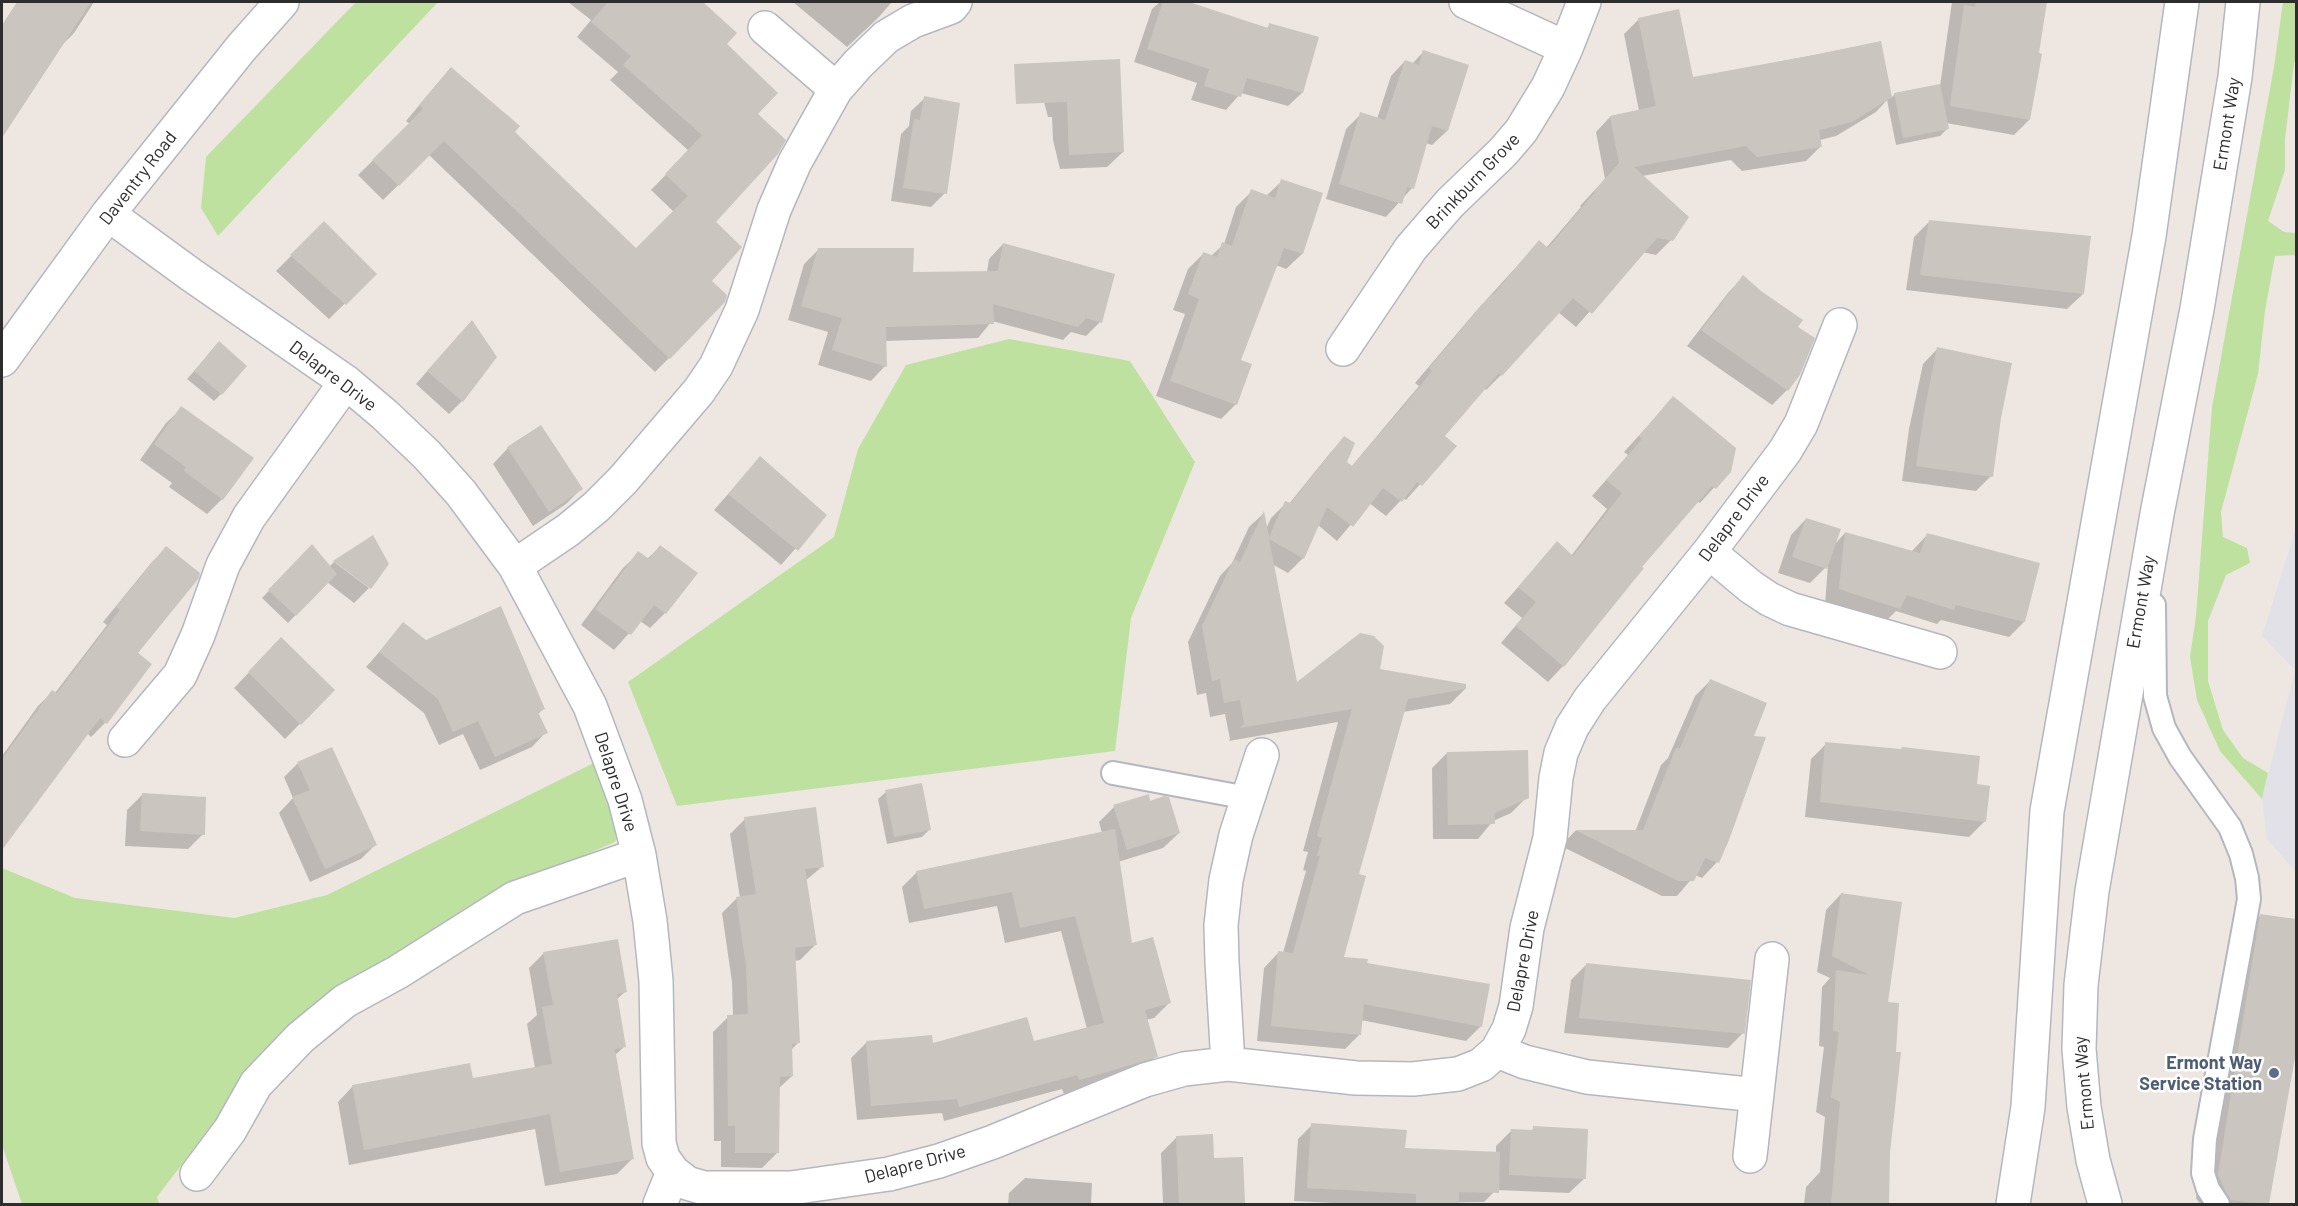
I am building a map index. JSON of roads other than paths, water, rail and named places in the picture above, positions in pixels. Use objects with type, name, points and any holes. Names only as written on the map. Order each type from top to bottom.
[{"type":"street","name":"Daventry Road","points":[[2,360],[108,214],[282,2]]},
{"type":"street","points":[[515,566],[568,530],[609,494],[699,391],[716,366],[742,310],[774,210],[795,162],[836,89],[886,37],[913,21],[951,7],[955,2]]},
{"type":"street","points":[[1466,2],[1566,48]]},
{"type":"street","name":"Brinkburn Grove","points":[[1343,349],[1411,248],[1450,203],[1503,152],[1521,131],[1548,87],[1584,2]]},
{"type":"street","points":[[2013,1204],[2028,1107],[2047,811],[2150,236],[2182,2]]},
{"type":"street","name":"Ermont Way","points":[[2105,1204],[2093,1160],[2084,1107],[2079,1049],[2081,986],[2092,891],[2157,514],[2197,309],[2235,77],[2243,2]]},
{"type":"street","points":[[765,28],[836,89]]},
{"type":"street","name":"Delapre Drive","points":[[108,214],[346,382],[427,454],[461,493],[515,566],[590,706],[625,800],[639,855],[650,921],[656,981],[659,1143],[663,1158],[673,1172],[687,1183],[704,1188],[791,1188],[889,1174],[993,1143],[1145,1080],[1184,1070],[1228,1064],[1346,1077],[1413,1079],[1458,1074],[1481,1065],[1497,1051],[1509,1029],[1516,1006],[1527,928],[1550,838],[1556,778],[1561,753],[1568,736],[1590,699],[1709,552],[1785,451],[1801,424],[1840,325]]},
{"type":"street","points":[[125,740],[180,675],[198,635],[223,565],[249,517],[346,382]]},
{"type":"street","points":[[1709,552],[1751,587],[1790,609],[1940,652]]},
{"type":"street","points":[[1228,1064],[1221,925],[1226,880],[1236,835],[1262,755]]},
{"type":"street","points":[[197,1174],[230,1130],[256,1084],[300,1038],[345,1001],[398,972],[514,898],[639,855]]},
{"type":"street","points":[[1750,1156],[1772,959]]},
{"type":"street","points":[[1497,1051],[1525,1062],[1587,1077],[1757,1095]]},
{"type":"street","points":[[660,1204],[673,1172]]},
{"type":"lane","points":[[2157,514],[2153,630],[2155,696],[2164,728],[2180,757],[2230,827],[2241,854],[2249,899],[2205,1139],[2203,1173],[2208,1189],[2218,1204]]},
{"type":"lane","points":[[1113,773],[1248,798]]},
{"type":"place","name":"Ermont Way Service Station","points":[[2274,1073]]}]
